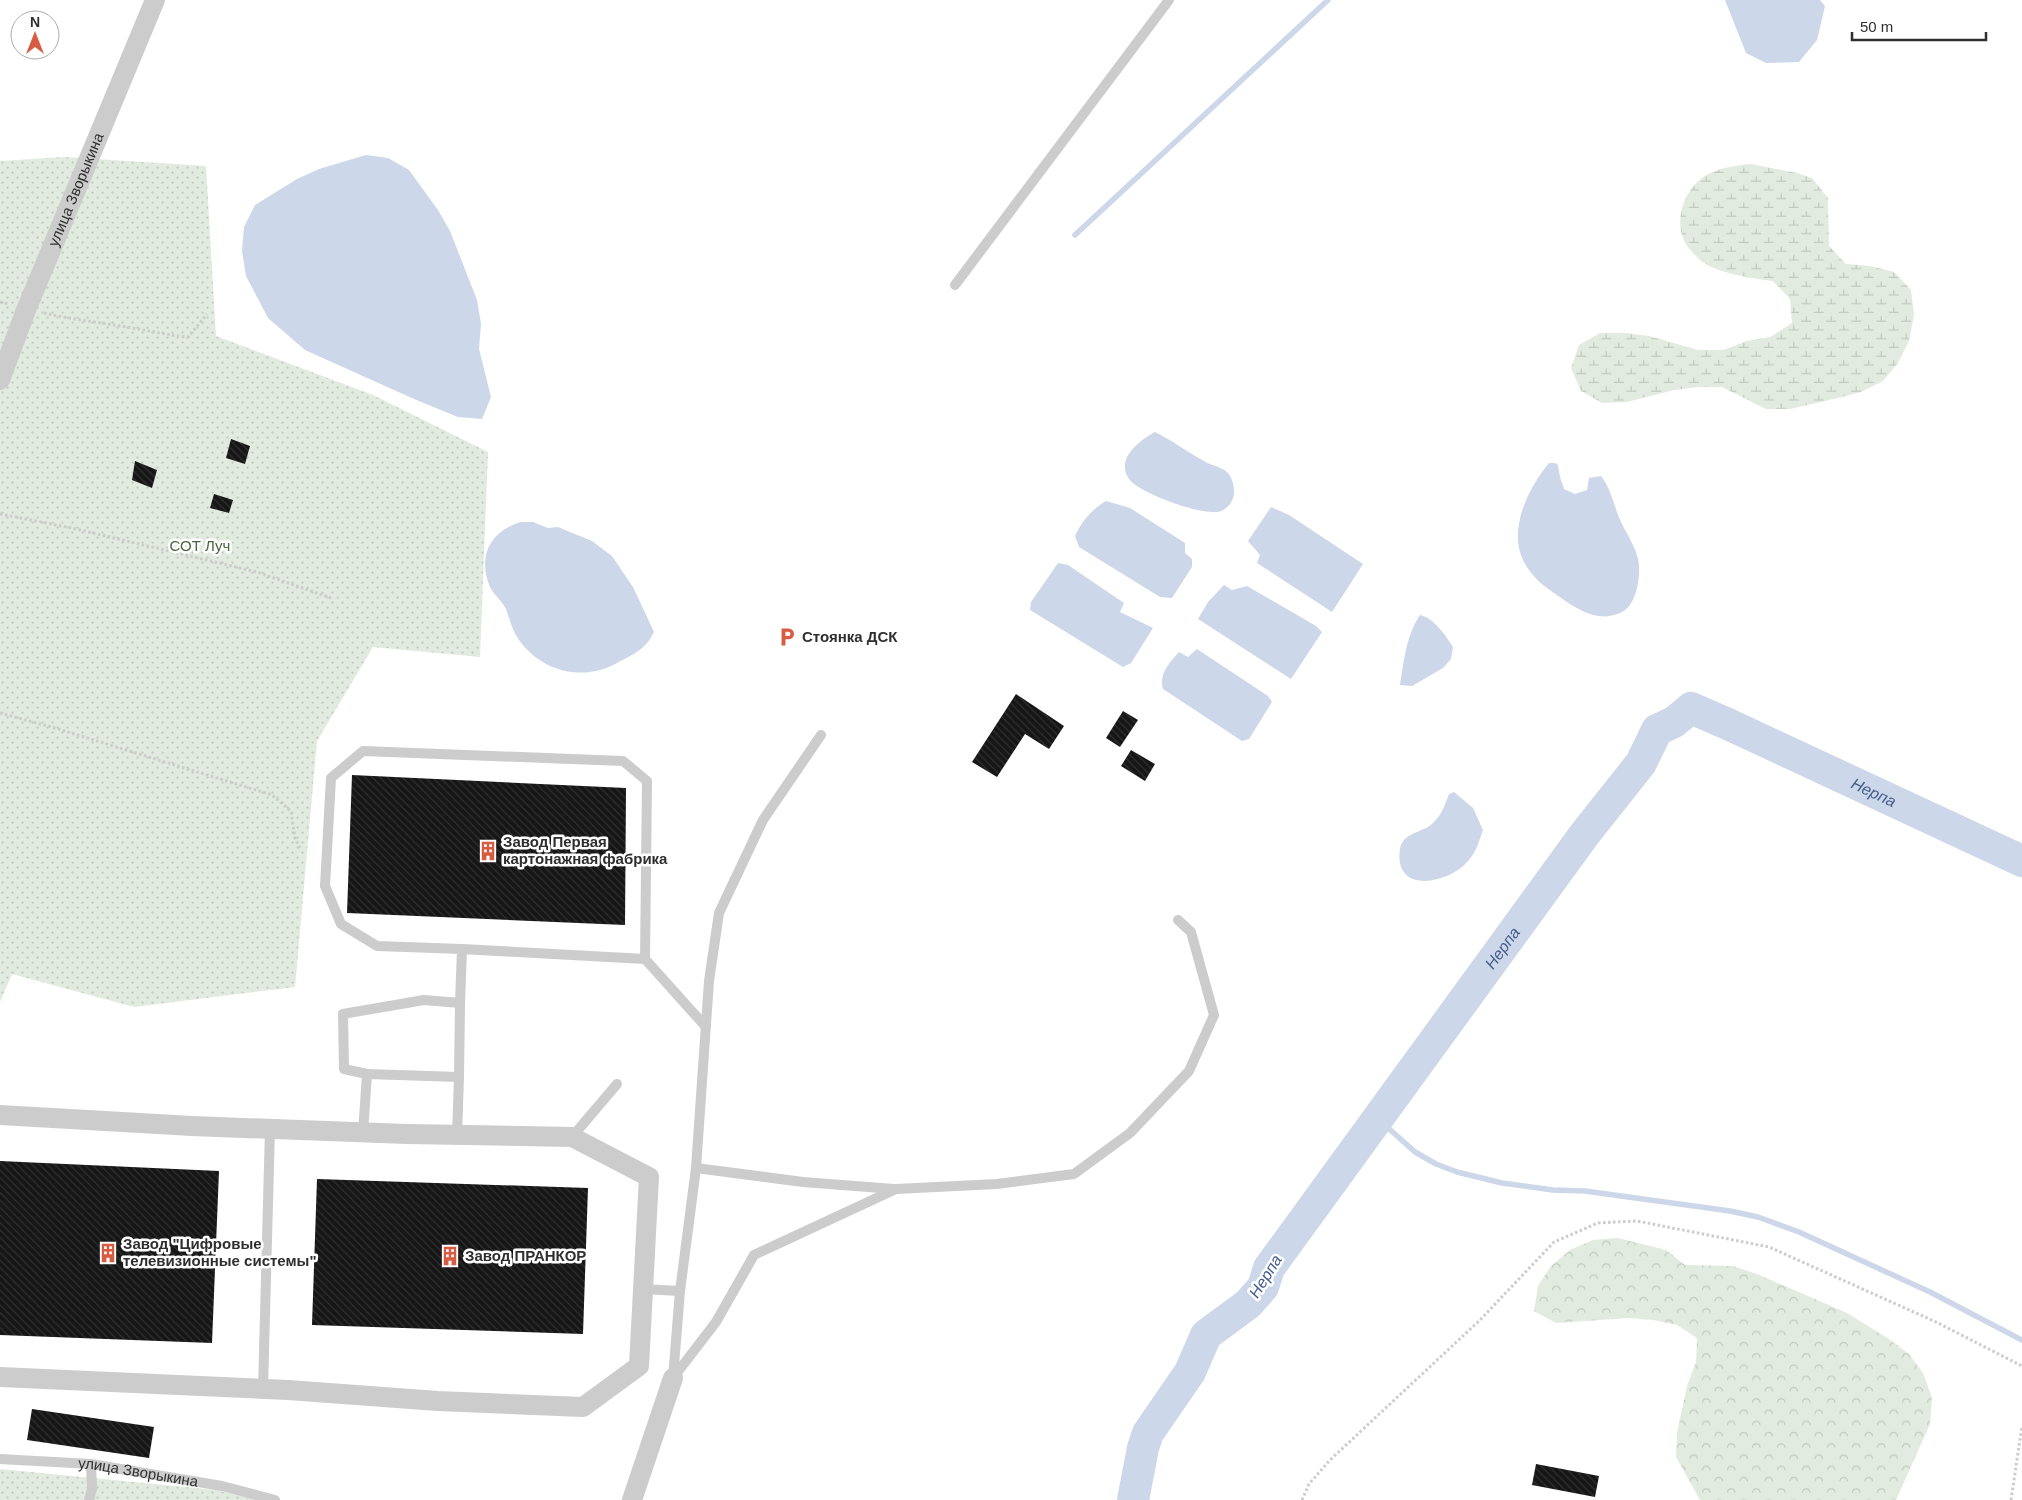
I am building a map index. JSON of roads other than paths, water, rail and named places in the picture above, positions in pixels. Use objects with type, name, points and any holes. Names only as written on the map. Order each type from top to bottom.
[{"type":"street","name":"улица Зворыкина","points":[[0,380],[26,310],[155,0]]},
{"type":"street","points":[[0,1115],[363,1133],[572,1137],[648,1177],[639,1366],[583,1407],[438,1401],[263,1389],[0,1377]]},
{"type":"street","points":[[632,1500],[673,1378]]},
{"type":"lane","points":[[954,284],[1169,0]]},
{"type":"lane","points":[[673,1378],[680,1291],[696,1168],[709,981],[719,913],[762,820],[821,734]]},
{"type":"lane","points":[[645,959],[377,946],[342,924],[325,886],[331,778],[363,751],[622,761],[648,781],[645,959],[706,1027]]},
{"type":"lane","points":[[696,1168],[803,1182],[896,1189],[997,1184],[1074,1174],[1130,1133],[1189,1071],[1214,1016],[1191,932],[1178,920]]},
{"type":"lane","points":[[456,1135],[462,949]]},
{"type":"lane","points":[[459,1077],[368,1074],[344,1070],[343,1014],[424,1000],[460,1003]]},
{"type":"lane","points":[[363,1133],[368,1074]]},
{"type":"lane","points":[[572,1137],[617,1084]]},
{"type":"lane","points":[[263,1389],[270,1128]]},
{"type":"lane","points":[[673,1378],[716,1322],[754,1255],[896,1189]]},
{"type":"lane","points":[[643,1289],[680,1291]]},
{"type":"lane","name":"улица Зворыкина","points":[[0,1459],[91,1464],[222,1486],[275,1500]]},
{"type":"lane","points":[[89,1500],[92,1489],[91,1464]]},
{"type":"water","points":[[1725,0],[1820,0],[1825,6],[1817,40],[1799,62],[1766,63],[1746,53]]},
{"type":"water","points":[[366,155],[388,158],[409,170],[438,210],[450,231],[477,300],[481,324],[479,349],[491,397],[482,419],[458,417],[305,350],[268,318],[246,276],[242,251],[244,227],[255,205],[297,179],[319,169]]},
{"type":"water","points":[[1155,432],[1207,463],[1228,473],[1233,482],[1234,494],[1232,501],[1227,507],[1217,512],[1197,510],[1157,497],[1135,485],[1129,479],[1125,472],[1127,457],[1136,445]]},
{"type":"water","points":[[1549,463],[1558,465],[1564,489],[1575,494],[1587,490],[1589,478],[1601,476],[1608,487],[1619,518],[1635,550],[1639,564],[1639,577],[1635,596],[1627,608],[1620,613],[1603,617],[1585,612],[1549,589],[1527,567],[1518,541],[1518,527],[1533,486]]},
{"type":"water","points":[[1106,501],[1130,508],[1185,543],[1185,553],[1192,559],[1192,567],[1172,598],[1160,597],[1079,547],[1075,536],[1084,520]]},
{"type":"water","points":[[1271,507],[1289,515],[1363,564],[1332,612],[1257,563],[1260,555],[1248,541]]},
{"type":"water","points":[[521,522],[533,522],[548,528],[558,527],[592,541],[612,556],[633,587],[654,632],[647,643],[629,657],[604,669],[577,673],[551,666],[539,660],[528,651],[519,640],[511,625],[506,609],[490,587],[485,565],[489,546],[494,538],[510,526]]},
{"type":"water","points":[[1058,563],[1068,565],[1124,603],[1120,612],[1153,628],[1131,663],[1123,667],[1030,610],[1031,602]]},
{"type":"water","points":[[1224,585],[1232,590],[1247,586],[1316,626],[1322,632],[1291,679],[1198,619],[1208,602]]},
{"type":"water","points":[[1420,615],[1435,624],[1447,638],[1453,647],[1451,659],[1443,668],[1412,686],[1400,685],[1409,640]]},
{"type":"water","points":[[1197,649],[1268,696],[1272,702],[1249,739],[1242,741],[1163,689],[1162,678],[1172,660],[1179,652],[1188,657]]},
{"type":"water","points":[[1454,792],[1473,808],[1483,830],[1475,851],[1471,858],[1459,869],[1448,875],[1424,881],[1413,879],[1405,874],[1400,864],[1402,843],[1409,836],[1432,824],[1440,814],[1449,794]]},
{"type":"waterway","points":[[1075,235],[1328,0]]},
{"type":"waterway","name":"Нерпа","points":[[1133,1500],[1143,1448],[1148,1433],[1190,1372],[1206,1335],[1248,1304],[1263,1287],[1269,1268],[1584,835],[1641,763],[1657,730],[1674,722],[1691,708],[2022,861]]},
{"type":"waterway","points":[[1377,1118],[1415,1152],[1436,1164],[1457,1172],[1502,1183],[1553,1190],[1585,1191],[1730,1211],[1758,1217],[1799,1232],[1930,1292],[2022,1340]]},
{"type":"place","name":"Стоянка ДСК","points":[[787,637]]},
{"type":"place","name":"Завод Первая картонажная фабрика","points":[[488,851]]},
{"type":"place","name":"Завод \"Цифровые телевизионные системы\"","points":[[108,1253]]},
{"type":"place","name":"Завод ПРАНКОР","points":[[450,1256]]},
{"type":"park label","name":"СОТ Луч","points":[[200,546]]}]
